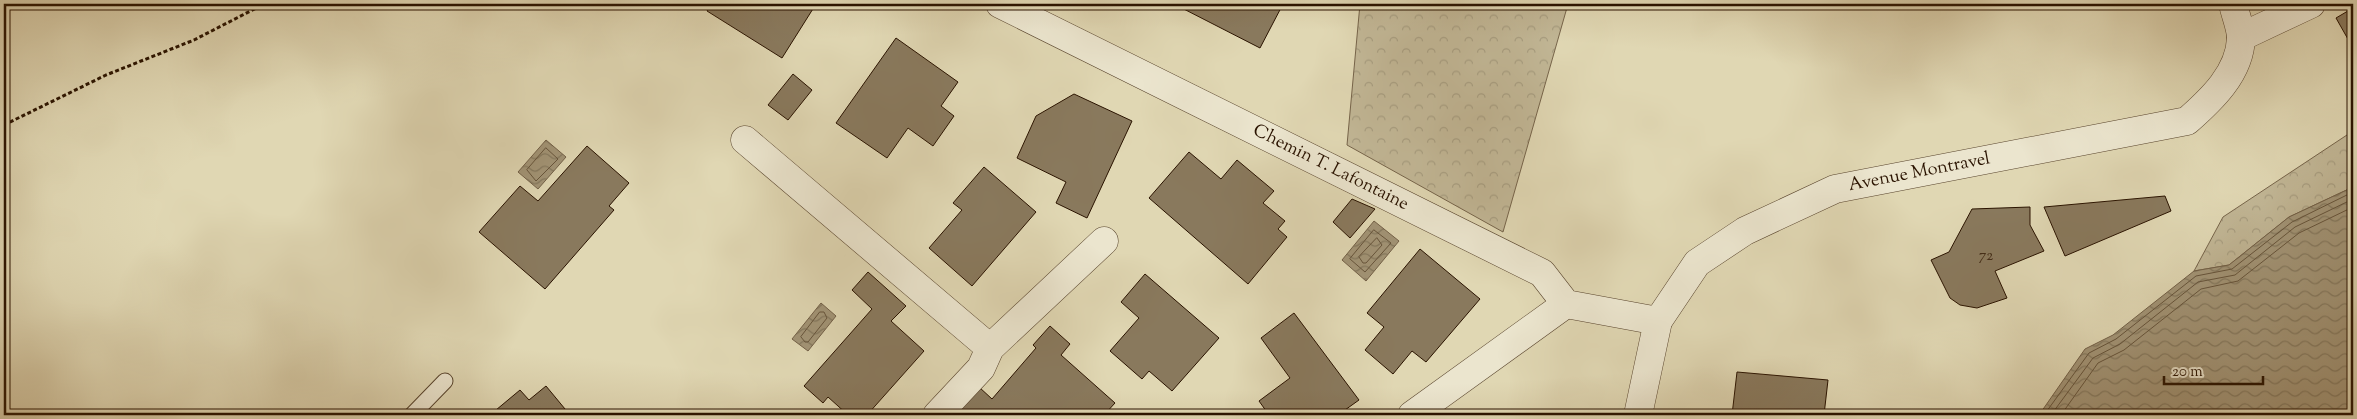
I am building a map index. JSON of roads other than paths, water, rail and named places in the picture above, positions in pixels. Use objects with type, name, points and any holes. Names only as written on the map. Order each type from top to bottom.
[{"type":"street","name":"Chemin T. Lafontaine","points":[[1000,4],[1542,272],[1566,304]]},
{"type":"street","name":"Avenue Montravel","points":[[1638,415],[1658,321],[1697,263],[1745,231],[1835,189],[2186,121],[2207,104],[2224,84],[2235,63],[2241,38],[2233,4]]},
{"type":"street","points":[[2241,38],[2311,4]]},
{"type":"street","points":[[745,140],[990,348]]},
{"type":"street","points":[[938,415],[981,368],[990,348],[1104,241]]},
{"type":"street","points":[[1412,415],[1566,304],[1658,321]]},
{"type":"lane","points":[[412,415],[445,381]]},
{"type":"water","points":[[546,140],[566,157],[538,189],[518,172]]},
{"type":"water","points":[[2353,187],[2353,415],[2039,415],[2085,349],[2113,335],[2194,271],[2229,265],[2289,217]]},
{"type":"water","points":[[1374,221],[1399,241],[1366,281],[1342,260]]},
{"type":"water","points":[[821,303],[836,316],[808,351],[792,339]]}]
